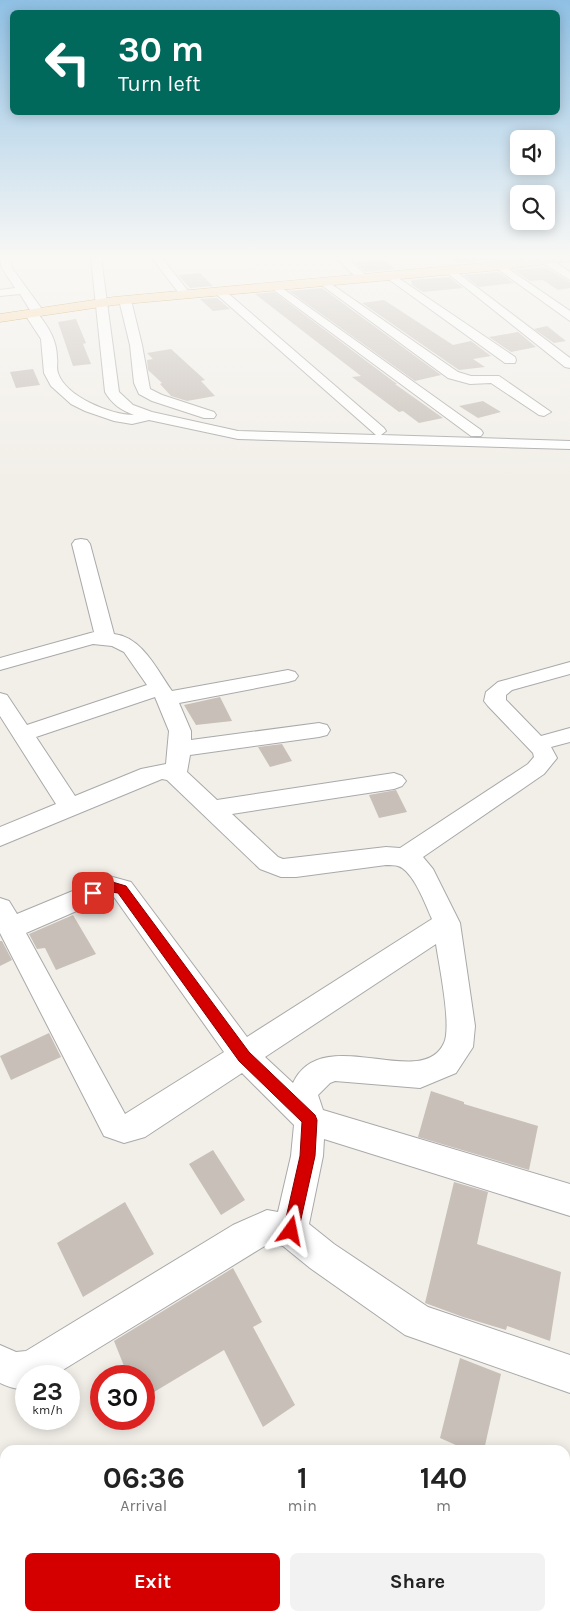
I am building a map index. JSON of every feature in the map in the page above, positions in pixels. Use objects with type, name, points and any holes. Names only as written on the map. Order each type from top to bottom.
[{"type":"street","points":[[46,334],[49,340],[51,374],[59,388],[80,402],[123,420],[137,420],[148,415]]},
{"type":"street","points":[[112,334],[112,392],[116,400],[128,408],[148,415],[238,435],[570,445]]},
{"type":"street","points":[[129,334],[136,346],[141,383],[144,391],[157,398],[223,419]]},
{"type":"street","points":[[268,334],[379,431]]},
{"type":"street","points":[[340,334],[476,433]]},
{"type":"street","points":[[396,334],[454,375],[470,380],[494,379],[544,412]]},
{"type":"street","points":[[475,334],[510,360]]},
{"type":"street","points":[[533,334],[570,364]]},
{"type":"street","points":[[81,544],[105,637]]},
{"type":"street","points":[[0,664],[75,642],[105,637],[117,640],[131,648],[163,694],[180,731],[178,761],[212,809],[269,863],[281,868],[296,868],[386,856],[404,857],[414,864],[424,876],[447,922],[461,1026],[458,1048],[445,1064],[420,1075],[335,1068],[319,1074],[308,1083],[303,1095],[310,1120],[307,1156],[291,1231]]},
{"type":"street","points":[[404,857],[536,769],[546,758],[537,744],[495,701],[496,692],[505,686],[570,668]]},
{"type":"street","points":[[23,734],[163,694],[288,676]]},
{"type":"street","points":[[0,700],[70,806]]},
{"type":"street","points":[[0,837],[70,806],[149,774],[162,771],[178,761],[319,730]]},
{"type":"street","points":[[537,744],[570,735]]},
{"type":"street","points":[[212,809],[394,781]]},
{"type":"street","points":[[447,922],[244,1056],[134,1127],[124,1130],[115,1126],[5,918],[109,886],[122,889],[244,1056],[310,1120],[570,1200]]},
{"type":"street","points":[[0,1363],[12,1371],[26,1370],[267,1226],[291,1231],[322,1256],[418,1322],[570,1374]]},
{"type":"building","points":[[62,334],[82,334],[86,343],[83,344],[91,364],[73,366]]},
{"type":"building","points":[[306,334],[330,334],[443,418],[419,423],[403,411],[399,412],[352,377],[361,376]]},
{"type":"building","points":[[349,334],[384,334],[441,375],[415,381]]},
{"type":"building","points":[[406,334],[436,334],[453,345],[471,341],[491,356],[473,359],[485,367],[459,370]]},
{"type":"building","points":[[520,334],[536,347],[511,352],[489,337]]},
{"type":"building","points":[[541,334],[557,334],[566,341],[554,343]]},
{"type":"building","points":[[171,349],[205,380],[201,381],[215,396],[187,401],[171,396],[160,384],[162,383],[148,370],[147,360],[153,359],[147,353]]},
{"type":"building","points":[[33,369],[40,385],[16,388],[10,372]]},
{"type":"building","points":[[483,401],[501,412],[478,418],[459,406]]},
{"type":"building","points":[[220,697],[232,721],[196,725],[184,705]]},
{"type":"building","points":[[282,744],[292,761],[270,767],[258,747]]},
{"type":"building","points":[[396,790],[407,812],[379,818],[369,795]]},
{"type":"building","points":[[73,915],[96,954],[56,970],[45,948],[37,949],[29,934]]},
{"type":"building","points":[[0,941],[2,941],[12,960],[0,966]]},
{"type":"building","points":[[49,1033],[61,1057],[11,1080],[0,1056]]},
{"type":"building","points":[[431,1091],[464,1102],[464,1104],[538,1126],[529,1170],[418,1137]]},
{"type":"building","points":[[213,1150],[245,1200],[221,1215],[189,1164]]},
{"type":"building","points":[[454,1182],[488,1192],[477,1244],[561,1272],[550,1341],[507,1326],[506,1330],[463,1317],[425,1303]]},
{"type":"building","points":[[125,1202],[154,1254],[83,1297],[57,1243]]},
{"type":"building","points":[[233,1268],[262,1322],[253,1327],[295,1405],[263,1427],[224,1350],[155,1391],[155,1365],[124,1365],[114,1341]]},
{"type":"building","points":[[460,1358],[501,1374],[485,1445],[456,1445],[440,1438]]},
{"type":"route","points":[[93,893],[109,886],[122,889],[244,1056],[310,1120],[307,1156],[291,1231]]}]
